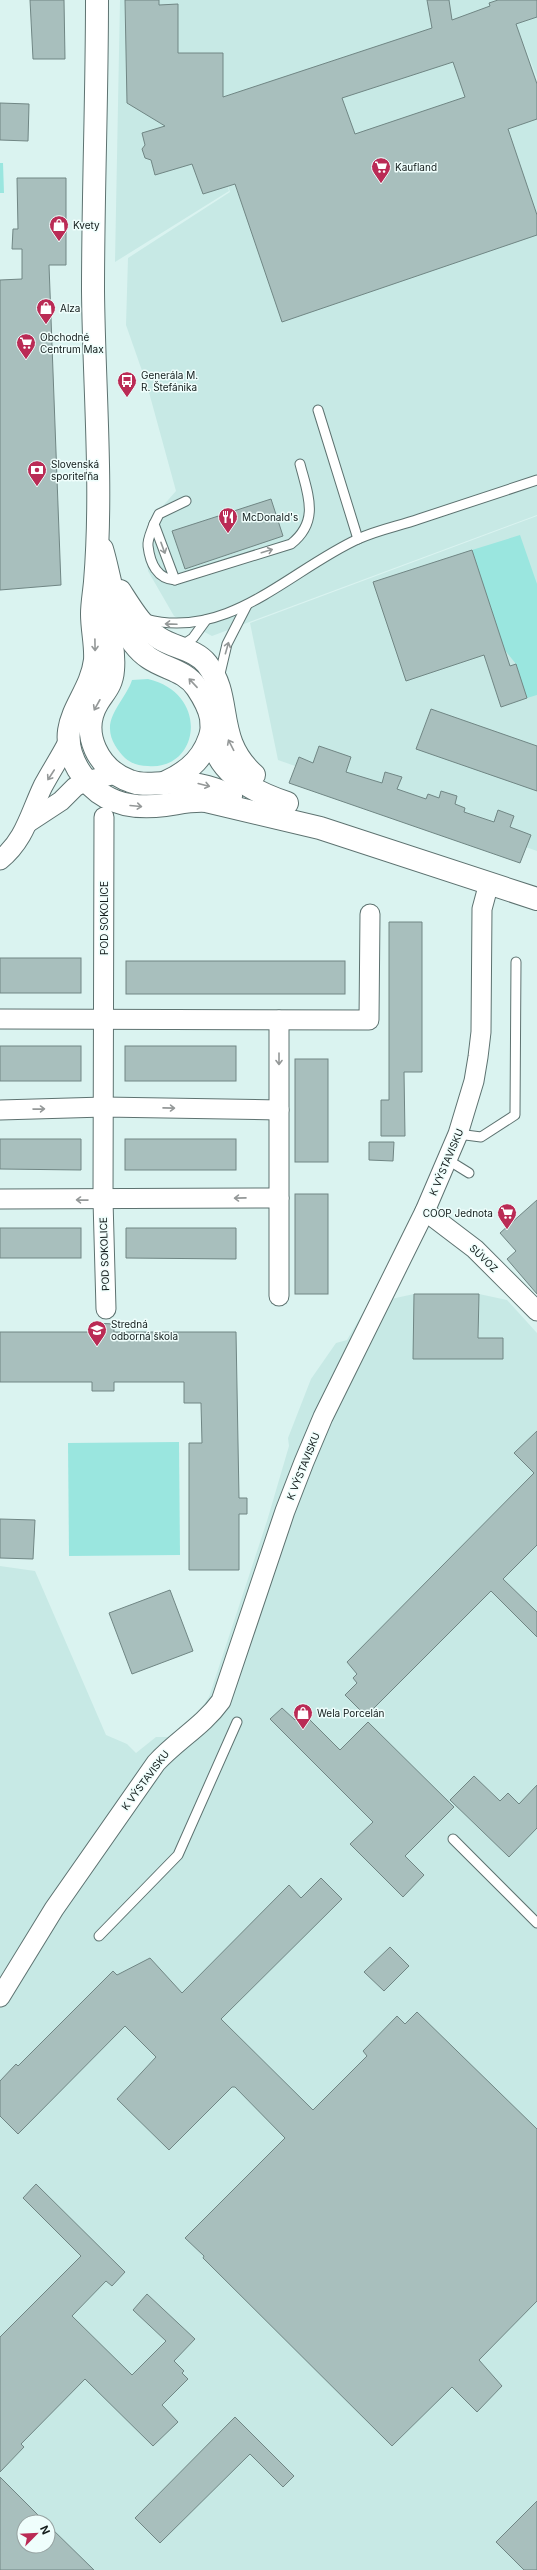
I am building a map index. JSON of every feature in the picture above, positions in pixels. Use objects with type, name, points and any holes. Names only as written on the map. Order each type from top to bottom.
[{"type":"main road","points":[[97,0],[97,116],[93,290],[97,532],[113,670],[111,682],[98,702],[91,718],[90,735],[96,751],[105,765],[116,774],[130,782],[148,784],[194,783],[215,788],[269,817]]},
{"type":"main road","points":[[103,577],[137,617],[159,638],[164,653]]},
{"type":"main road","points":[[103,577],[127,634],[164,653],[196,686],[204,699],[210,717],[211,731],[216,751],[223,762],[239,779],[261,794],[287,802]]},
{"type":"main road","points":[[103,577],[92,614],[95,660],[92,674],[72,716],[69,740],[77,768],[93,788],[123,804],[146,807],[191,800],[206,801],[320,828],[537,899]]},
{"type":"main road","points":[[84,692],[98,679],[113,670],[164,653],[193,653],[207,664],[218,686],[228,739],[237,756],[248,769],[320,828]]},
{"type":"main road","points":[[165,783],[184,774],[195,764],[204,752],[211,731],[218,686]]},
{"type":"street","points":[[29,822],[43,786],[69,740]]},
{"type":"street","points":[[3,853],[29,822],[60,801],[93,788],[116,774]]},
{"type":"street","name":"POD SOKOLICE","points":[[104,817],[103,1200],[106,1309]]},
{"type":"street","name":"K VÝSTAVISKU","points":[[0,1997],[54,1909],[156,1762],[174,1743],[211,1716],[221,1701],[285,1511],[304,1462],[323,1417],[448,1160],[458,1134],[474,1081],[478,1057],[481,1032],[482,909],[489,884]]},
{"type":"street","points":[[0,1019],[369,1020],[370,914]]},
{"type":"street","points":[[279,1020],[279,1296]]},
{"type":"street","points":[[0,1110],[104,1107],[279,1110]]},
{"type":"street","points":[[0,1199],[103,1200],[279,1198]]},
{"type":"street","name":"SÚVOZ","points":[[424,1210],[475,1249],[537,1312]]},
{"type":"lane","points":[[318,410],[358,539]]},
{"type":"lane","points":[[186,501],[159,514],[154,524],[148,545],[158,574],[165,580],[175,580],[291,544],[301,536],[307,528],[310,510],[300,464]]},
{"type":"lane","points":[[137,617],[162,624],[179,624],[206,620],[247,605],[358,539],[537,480]]},
{"type":"lane","points":[[154,524],[175,580]]},
{"type":"lane","points":[[218,686],[227,644],[247,605]]},
{"type":"lane","points":[[164,653],[192,638],[206,620]]},
{"type":"lane","points":[[458,1134],[481,1136],[515,1115],[516,962]]},
{"type":"lane","points":[[448,1160],[469,1173]]},
{"type":"lane","points":[[98,1936],[178,1855],[237,1722]]},
{"type":"lane","points":[[453,1840],[537,1923]]},
{"type":"shaded area","points":[[120,0],[537,0],[537,78],[523,41],[537,81],[537,515],[212,636],[174,616],[148,571],[146,536],[154,516],[176,491],[147,385],[126,325],[128,258],[230,192],[216,148],[229,191],[115,262]]},
{"type":"shaded area","points":[[0,163],[3,163],[4,193],[0,193]]},
{"type":"shaded area","points":[[537,516],[537,851],[278,760],[250,623]]},
{"type":"shaded area","points":[[520,535],[537,584],[537,695],[527,698],[516,664],[504,649],[472,550]]},
{"type":"shaded area","points":[[148,679],[168,687],[182,700],[189,714],[191,730],[187,745],[178,757],[165,764],[145,766],[130,762],[117,749],[110,733],[110,723],[132,680]]},
{"type":"shaded area","points":[[414,1294],[414,1359],[503,1359],[503,1338],[479,1338],[479,1294],[507,1300],[537,1333],[537,2570],[0,2570],[0,1566],[35,1571],[106,1735],[127,1744],[136,1753],[156,1737],[168,1737],[173,1735],[196,1716],[209,1697],[267,1521],[289,1446],[288,1438],[311,1379],[336,1343],[347,1340],[368,1304]]},
{"type":"shaded area","points":[[179,1442],[180,1555],[69,1556],[68,1443]]},
{"type":"building","points":[[30,0],[64,0],[65,59],[33,59]]},
{"type":"building","name":"Kaufland","points":[[125,0],[159,0],[159,5],[178,4],[178,53],[223,53],[223,97],[432,28],[427,0],[449,0],[452,20],[490,6],[489,3],[498,0],[537,0],[537,17],[516,24],[537,84],[537,119],[508,129],[537,215],[537,235],[282,322],[235,184],[203,194],[192,164],[155,175],[151,160],[145,158],[142,149],[145,145],[142,133],[165,126],[127,103]],"holes":[[[453,62],[465,97],[355,134],[342,98]]]},
{"type":"building","points":[[0,103],[29,104],[28,141],[0,140]]},
{"type":"building","name":"Obchodné Centrum Max","points":[[17,178],[66,178],[66,265],[49,265],[61,585],[0,590],[0,280],[22,279],[22,249],[12,249],[13,229],[18,229]]},
{"type":"building","name":"McDonald's","points":[[271,499],[283,536],[185,569],[172,531]]},
{"type":"building","points":[[472,550],[510,666],[516,664],[527,698],[501,707],[484,655],[406,681],[373,582]]},
{"type":"building","points":[[431,709],[537,746],[537,791],[416,749]]},
{"type":"building","points":[[319,746],[351,757],[346,772],[382,783],[385,772],[402,777],[397,789],[426,799],[428,794],[439,798],[441,791],[457,796],[455,804],[465,808],[464,812],[494,822],[498,810],[514,816],[510,827],[531,835],[520,863],[289,783],[299,757],[313,763]]},
{"type":"building","points":[[389,922],[422,922],[422,1072],[404,1072],[405,1136],[381,1136],[381,1100],[389,1100]]},
{"type":"building","points":[[0,958],[81,958],[81,993],[0,993]]},
{"type":"building","points":[[126,961],[345,961],[345,994],[126,994]]},
{"type":"building","points":[[0,1046],[81,1046],[81,1081],[0,1081]]},
{"type":"building","points":[[125,1046],[236,1046],[236,1081],[125,1081]]},
{"type":"building","points":[[295,1059],[328,1059],[328,1162],[295,1162]]},
{"type":"building","points":[[0,1139],[81,1139],[81,1170],[0,1169]]},
{"type":"building","points":[[125,1139],[236,1139],[236,1170],[125,1170]]},
{"type":"building","points":[[369,1142],[394,1142],[393,1161],[369,1160]]},
{"type":"building","points":[[295,1194],[328,1194],[328,1294],[295,1294]]},
{"type":"building","points":[[537,1200],[537,1294],[507,1259],[516,1251],[500,1233]]},
{"type":"building","points":[[0,1228],[81,1228],[81,1258],[0,1258]]},
{"type":"building","points":[[126,1228],[236,1228],[236,1259],[126,1258]]},
{"type":"building","points":[[414,1294],[479,1294],[478,1338],[503,1338],[503,1359],[413,1359]]},
{"type":"building","points":[[93,1323],[114,1324],[114,1332],[236,1332],[239,1498],[247,1498],[247,1514],[239,1514],[239,1570],[189,1570],[189,1443],[202,1443],[201,1403],[184,1403],[184,1382],[114,1382],[114,1391],[92,1391],[92,1382],[0,1382],[0,1332],[93,1332]]},
{"type":"building","points":[[537,1431],[537,1545],[503,1579],[537,1612],[537,1637],[491,1591],[366,1716],[345,1695],[357,1683],[353,1678],[357,1674],[347,1662],[534,1473],[514,1453]]},
{"type":"building","points":[[0,1519],[35,1520],[33,1559],[0,1558]]},
{"type":"building","points":[[170,1590],[193,1651],[132,1674],[109,1613]]},
{"type":"building","points":[[282,1708],[295,1720],[297,1718],[309,1719],[340,1750],[368,1722],[454,1807],[405,1856],[424,1875],[403,1897],[350,1844],[373,1822],[270,1719]]},
{"type":"building","points":[[474,1776],[500,1801],[508,1793],[519,1804],[537,1785],[537,1828],[509,1857],[450,1800]]},
{"type":"building","points":[[321,1878],[342,1899],[221,2019],[313,2110],[367,2056],[363,2051],[397,2016],[405,2024],[417,2012],[537,2129],[537,2301],[479,2360],[502,2386],[477,2412],[452,2387],[392,2446],[203,2258],[204,2256],[185,2238],[285,2138],[235,2087],[232,2087],[169,2150],[117,2099],[156,2057],[125,2026],[18,2134],[0,2116],[0,2081],[16,2064],[18,2066],[113,1971],[117,1975],[150,1958],[182,1993],[289,1885],[301,1898]]},
{"type":"building","points":[[390,1947],[409,1966],[384,1991],[364,1972]]},
{"type":"building","points":[[36,2184],[125,2272],[112,2286],[106,2281],[72,2316],[132,2375],[166,2341],[133,2310],[147,2294],[195,2339],[174,2361],[184,2371],[182,2373],[188,2379],[162,2405],[178,2422],[153,2446],[85,2379],[21,2444],[24,2447],[0,2472],[0,2337],[81,2256],[23,2198]]},
{"type":"building","points":[[235,2417],[294,2476],[283,2487],[250,2454],[160,2543],[135,2518]]},
{"type":"building","points":[[0,2477],[37,2514],[16,2514],[16,2554],[56,2554],[56,2533],[94,2570],[0,2570]]},
{"type":"building","points":[[537,2501],[537,2570],[524,2570],[496,2542]]},
{"type":"place","name":"Kaufland","points":[[381,184]]},
{"type":"place","name":"Kvety","points":[[59,242]]},
{"type":"place","name":"Alza","points":[[46,325]]},
{"type":"place","name":"Obchodné Centrum Max","points":[[26,360]]},
{"type":"place","name":"Generála M. R. Štefánika","points":[[127,398]]},
{"type":"place","name":"Slovenská sporiteľňa","points":[[37,487]]},
{"type":"place","name":"McDonald's","points":[[228,534]]},
{"type":"place","name":"COOP Jednota","points":[[507,1230]]},
{"type":"place","name":"Stredná odborná škola","points":[[97,1347]]},
{"type":"place","name":"Wela Porcelán","points":[[303,1730]]}]
